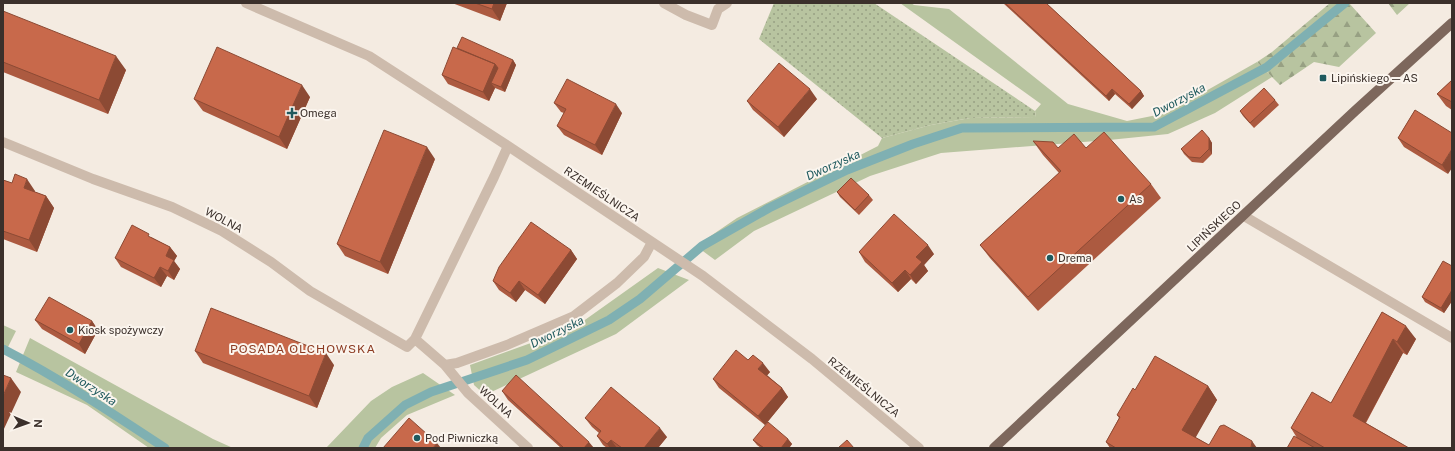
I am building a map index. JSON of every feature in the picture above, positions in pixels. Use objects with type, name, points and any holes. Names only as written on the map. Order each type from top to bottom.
[{"type":"main road","name":"LIPIŃSKIEGO","points":[[994,448],[1355,111],[1452,24]]},
{"type":"street","name":"RZEMIEŚLNICZA","points":[[246,3],[369,56],[508,146],[703,276],[812,359],[919,448]]},
{"type":"street","points":[[664,3],[686,15],[712,25],[718,9],[727,3]]},
{"type":"street","name":"WOLNA","points":[[3,142],[94,179],[172,207],[222,231],[271,262],[310,291],[406,347],[415,339],[447,368],[468,393],[528,448]]},
{"type":"street","points":[[415,339],[508,146]]},
{"type":"street","points":[[1244,216],[1452,338]]},
{"type":"street","points":[[447,368],[507,345],[574,316],[617,283],[644,258],[652,242]]},
{"type":"green space","points":[[774,3],[874,3],[1035,111],[1036,117],[970,118],[931,125],[882,138],[759,39]]},
{"type":"green space","points":[[900,3],[911,3],[914,5],[949,9],[1068,104],[1127,121],[1167,113],[1257,62],[1272,77],[1215,113],[1168,134],[941,153],[870,176],[754,231],[715,260],[696,246],[737,218],[878,146],[882,138],[931,125],[970,118],[1036,117],[1035,111],[1041,104]]},
{"type":"green space","points":[[1330,3],[1349,3],[1376,33],[1339,67],[1314,62],[1280,85],[1257,62],[1272,52]]},
{"type":"green space","points":[[1388,3],[1410,3],[1397,15]]},
{"type":"green space","points":[[658,268],[689,280],[616,334],[485,395],[474,385],[470,365],[575,327]]},
{"type":"green space","points":[[3,325],[16,331],[3,357]]},
{"type":"green space","points":[[30,338],[213,439],[233,448],[149,448],[87,405],[16,372]]},
{"type":"green space","points":[[423,373],[455,395],[407,415],[381,438],[375,448],[326,448],[371,401],[392,387]]},
{"type":"building","points":[[475,3],[494,3],[492,9]]},
{"type":"building","points":[[1005,3],[1046,3],[1141,91],[1129,104],[1112,89],[1106,96]]},
{"type":"building","points":[[3,11],[116,56],[99,100],[3,62]]},
{"type":"building","points":[[462,37],[513,60],[501,87],[491,83],[498,68],[495,64],[457,48]]},
{"type":"building","points":[[217,47],[302,85],[279,137],[194,99]]},
{"type":"building","points":[[453,47],[495,64],[483,92],[442,75]]},
{"type":"building","points":[[779,63],[810,89],[778,127],[747,101]]},
{"type":"building","points":[[567,79],[616,104],[595,145],[557,126],[566,109],[554,103]]},
{"type":"building","points":[[1452,80],[1452,102],[1437,94]]},
{"type":"building","points":[[1264,88],[1275,100],[1250,123],[1240,111]]},
{"type":"building","points":[[1415,110],[1452,133],[1452,149],[1442,165],[1398,138]]},
{"type":"building","points":[[384,130],[427,147],[380,262],[337,244]]},
{"type":"building","points":[[1202,130],[1209,138],[1209,149],[1200,158],[1189,157],[1181,149]]},
{"type":"building","points":[[1104,132],[1151,184],[1028,297],[980,245],[1061,171],[1033,141],[1053,142],[1058,148],[1074,134],[1086,148]]},
{"type":"building","points":[[15,174],[27,179],[24,188],[46,196],[29,240],[3,231],[3,180],[12,183]]},
{"type":"building","points":[[851,178],[869,195],[855,210],[837,192]]},
{"type":"building","points":[[894,214],[928,245],[916,257],[922,262],[910,275],[905,270],[892,283],[859,252]]},
{"type":"building","points":[[531,222],[571,250],[538,295],[519,281],[510,293],[493,281],[499,267]]},
{"type":"building","points":[[132,225],[149,234],[148,236],[170,247],[166,256],[174,260],[168,271],[160,267],[154,278],[115,258]]},
{"type":"building","points":[[1443,261],[1452,266],[1452,290],[1441,308],[1422,297]]},
{"type":"building","name":"Kiosk spożywczy","points":[[49,297],[92,321],[79,344],[35,320]]},
{"type":"building","points":[[211,308],[326,353],[309,396],[195,351]]},
{"type":"building","points":[[1382,312],[1406,326],[1397,342],[1393,339],[1353,416],[1409,448],[1325,448],[1291,428],[1312,392],[1331,403]]},
{"type":"building","points":[[736,350],[748,360],[753,355],[763,363],[758,369],[782,388],[758,416],[713,379]]},
{"type":"building","points":[[1155,356],[1208,386],[1182,430],[1209,445],[1220,426],[1224,425],[1252,441],[1251,448],[1116,448],[1106,442],[1120,417],[1117,415],[1133,388],[1135,390]]},
{"type":"building","points":[[3,375],[11,378],[3,396]]},
{"type":"building","points":[[516,375],[589,442],[584,448],[564,448],[502,391]]},
{"type":"building","points":[[611,387],[660,428],[644,448],[622,448],[611,440],[607,444],[597,436],[601,431],[585,418]]},
{"type":"building","points":[[409,418],[437,443],[433,448],[383,448]]},
{"type":"building","points":[[768,422],[788,439],[781,448],[764,448],[753,440]]},
{"type":"building","points":[[1294,436],[1315,448],[1287,448]]},
{"type":"building","points":[[847,440],[854,448],[838,448]]},
{"type":"waterway","name":"Dworzyska","points":[[363,448],[368,438],[405,405],[431,392],[527,360],[609,320],[640,299],[702,246],[769,208],[847,170],[913,144],[962,128],[1154,127],[1267,67],[1345,3]]},
{"type":"waterway","name":"Dworzyska","points":[[3,349],[65,384],[165,448]]},
{"type":"place","name":"Lipińskiego — AS","points":[[1323,78]]},
{"type":"place","name":"Omega","points":[[292,113]]},
{"type":"place","name":"As","points":[[1121,199]]},
{"type":"place","name":"Drema","points":[[1050,258]]},
{"type":"place","name":"Kiosk spożywczy","points":[[70,330]]},
{"type":"place","name":"Pod Piwniczką","points":[[417,438]]},
{"type":"district","name":"POSADA OLCHOWSKA","points":[[303,349]]}]
